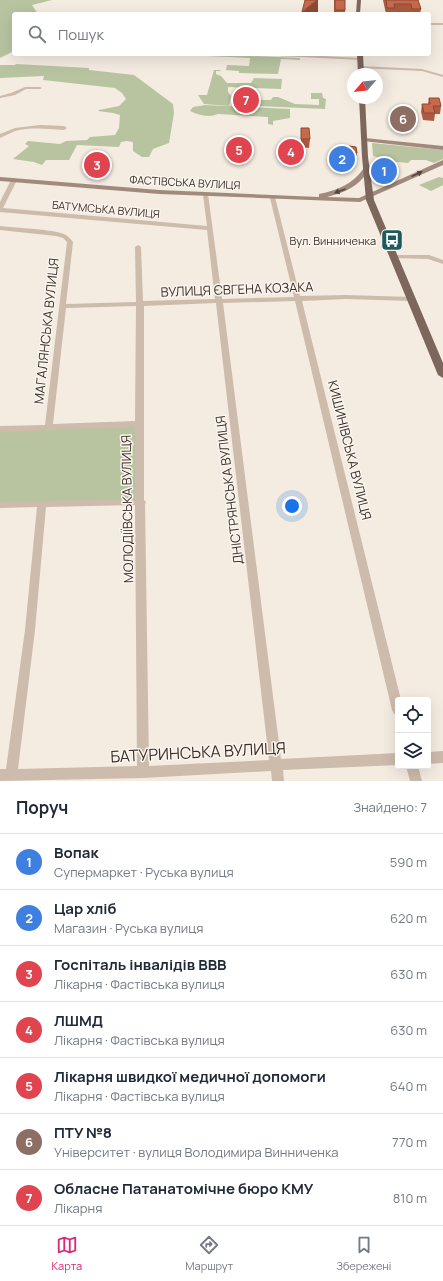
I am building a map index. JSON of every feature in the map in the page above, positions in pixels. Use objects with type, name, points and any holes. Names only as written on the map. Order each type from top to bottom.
[{"type":"main road","points":[[358,12],[360,0]]},
{"type":"main road","points":[[360,57],[360,68]]},
{"type":"main road","points":[[362,104],[368,195],[443,375]]},
{"type":"main road","points":[[365,140],[443,148]]},
{"type":"main road","name":"ФАСТІВСЬКА ВУЛИЦЯ","points":[[0,179],[206,195],[360,200],[368,195],[443,162]]},
{"type":"main road","points":[[306,199],[343,190],[358,181],[363,176],[366,169]]},
{"type":"street","points":[[431,24],[443,24]]},
{"type":"street","points":[[326,56],[360,57]]},
{"type":"street","points":[[383,69],[422,70],[443,76]]},
{"type":"street","points":[[0,97],[13,94],[25,88],[40,88]]},
{"type":"street","points":[[0,136],[6,132],[23,128],[64,128]]},
{"type":"street","points":[[0,209],[14,180]]},
{"type":"street","name":"ДНІСТРЯНСЬКА ВУЛИЦЯ","points":[[206,195],[278,781]]},
{"type":"street","name":"КИШИНІВСЬКА ВУЛИЦЯ","points":[[273,198],[395,698]]},
{"type":"street","name":"БАТУМСЬКА ВУЛИЦЯ","points":[[0,209],[210,228]]},
{"type":"street","name":"МАГАЛЯНСЬКА ВУЛИЦЯ","points":[[0,231],[57,234],[68,239],[70,242],[49,426]]},
{"type":"street","name":"МОЛОДІЇВСЬКА ВУЛИЦЯ","points":[[138,247],[140,304],[139,424],[143,772]]},
{"type":"street","points":[[394,257],[429,257],[443,262]]},
{"type":"street","name":"ВУЛИЦЯ ЄВГЕНА КОЗАКА","points":[[63,306],[357,297],[412,299]]},
{"type":"street","points":[[0,429],[49,426],[139,424]]},
{"type":"street","points":[[0,505],[141,502]]},
{"type":"street","points":[[5,775],[30,630],[42,505]]},
{"type":"street","points":[[431,758],[443,757]]},
{"type":"street","name":"БАТУРИНСЬКА ВУЛИЦЯ","points":[[5,775],[143,772],[395,759]]},
{"type":"street","points":[[413,769],[416,781]]},
{"type":"green space","points":[[0,0],[52,0],[32,5],[37,12],[12,12],[12,52],[0,58]]},
{"type":"green space","points":[[208,56],[300,58],[300,60],[281,59],[278,74],[239,73],[239,71],[226,70],[227,65],[249,66],[250,58]]},
{"type":"green space","points":[[16,64],[89,68],[89,70],[134,75],[173,104],[174,113],[169,143],[153,149],[149,157],[142,157],[133,151],[133,142],[127,141],[121,142],[119,147],[77,145],[69,160],[46,160],[42,165],[34,162],[13,159],[29,146],[25,144],[28,141],[60,144],[66,141],[87,140],[90,137],[115,135],[119,128],[120,115],[98,111],[119,106],[126,99],[122,93],[115,88],[43,80],[44,76],[0,78],[0,65]]},
{"type":"green space","points":[[214,70],[221,71],[216,71],[216,74],[221,76],[227,83],[251,83],[254,78],[282,79],[281,89],[228,87],[228,92],[231,96],[229,106],[204,104],[198,95],[207,95]]},
{"type":"green space","points":[[311,93],[322,93],[323,98],[326,99],[325,109],[257,106],[257,100],[271,100],[273,97],[278,97],[295,104],[319,105],[319,99],[311,99]]},
{"type":"green space","points":[[205,105],[290,109],[290,118],[273,121],[273,125],[268,124],[268,117],[218,114],[207,116],[190,111],[193,107]]},
{"type":"green space","points":[[372,143],[443,150],[443,159],[434,163],[426,160],[411,160],[408,163],[377,160],[377,157],[373,156]]},
{"type":"green space","points":[[439,177],[443,178],[443,185],[431,191],[419,185]]},
{"type":"green space","points":[[140,424],[141,502],[0,505],[0,429]]},
{"type":"building","points":[[305,0],[317,0],[302,12]]},
{"type":"building","points":[[335,0],[345,0],[345,10],[335,10]]},
{"type":"building","points":[[386,0],[418,0],[421,9],[412,9],[411,4],[394,4],[395,8],[387,8]]},
{"type":"building","points":[[429,98],[439,98],[441,106],[433,106],[435,113],[424,113],[422,104],[430,104]]},
{"type":"building","points":[[301,128],[309,128],[310,139],[301,139]]},
{"type":"building","points":[[349,146],[356,147],[357,153],[350,153]]},
{"type":"place","name":"Обласне Патанатомічне бюро КМУ","points":[[246,100]]},
{"type":"place","name":"ПТУ №8","points":[[403,119]]},
{"type":"place","name":"Лікарня швидкої медичної допомоги","points":[[239,150]]},
{"type":"place","name":"ЛШМД","points":[[291,152]]},
{"type":"place","name":"Цар хліб","points":[[342,159]]},
{"type":"place","name":"Госпіталь інвалідів ВВВ","points":[[97,165]]},
{"type":"place","name":"Вопак","points":[[384,171]]},
{"type":"place","name":"Вул. Винниченка","points":[[392,240]]}]
